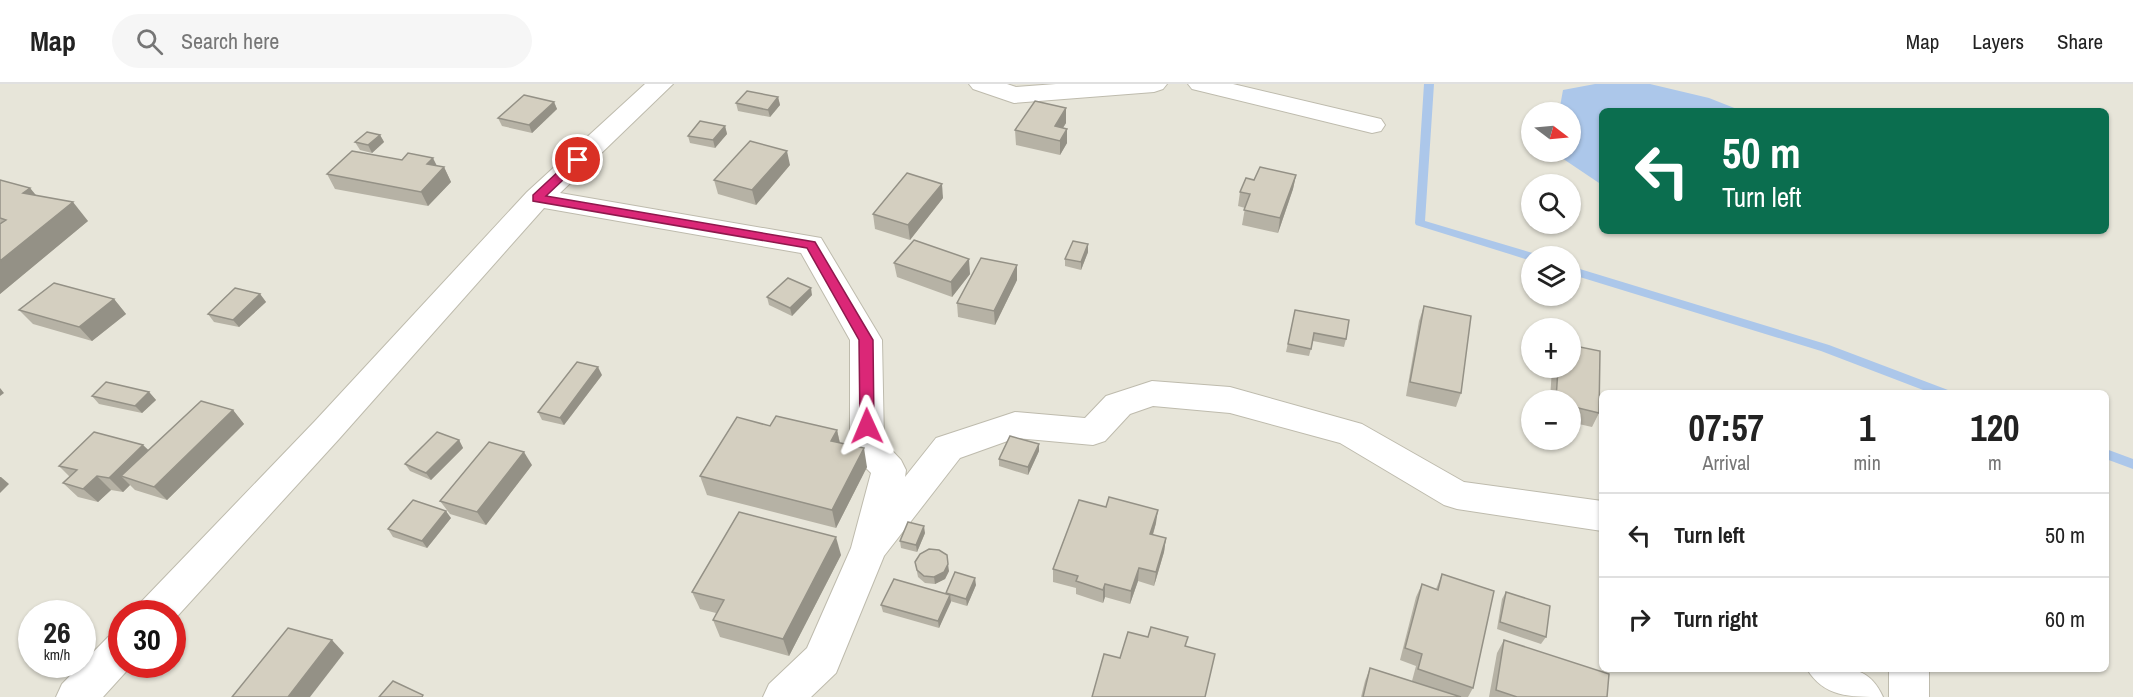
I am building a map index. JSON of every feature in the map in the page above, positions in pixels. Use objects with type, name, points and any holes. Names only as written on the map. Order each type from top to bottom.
[{"type":"street","points":[[168,600],[327,430],[537,198],[660,84]]},
{"type":"street","points":[[982,84],[1014,95],[1154,84]]},
{"type":"street","points":[[1202,84],[1372,125]]},
{"type":"street","points":[[537,198],[811,245],[866,340],[867,447],[889,470],[869,548],[822,660],[783,697]]},
{"type":"street","points":[[869,548],[948,448],[1015,425],[1093,432],[1118,405],[1152,393],[1230,400],[1350,433],[1457,495],[1599,516]]},
{"type":"street","points":[[76,697],[108,664]]},
{"type":"street","points":[[1831,672],[1863,697]]},
{"type":"street","points":[[1909,672],[1909,697]]},
{"type":"shaded area","points":[[0,84],[2133,84],[2133,697],[0,697]]},
{"type":"water","points":[[1595,84],[1650,84],[1709,98],[1734,108],[1599,108],[1599,183],[1568,162],[1581,162],[1581,102],[1561,102],[1563,90]]},
{"type":"building","points":[[747,91],[778,97],[768,110],[736,103]]},
{"type":"building","points":[[524,95],[554,102],[529,125],[498,118]]},
{"type":"building","points":[[1035,101],[1066,108],[1055,126],[1067,129],[1060,141],[1015,130]]},
{"type":"building","points":[[700,121],[725,126],[713,140],[688,136]]},
{"type":"building","points":[[367,132],[380,135],[368,145],[355,142]]},
{"type":"building","points":[[750,141],[787,151],[752,190],[714,180]]},
{"type":"building","points":[[352,151],[402,160],[408,153],[433,158],[427,164],[444,167],[421,192],[327,174]]},
{"type":"building","points":[[1260,167],[1296,175],[1280,218],[1244,210],[1250,194],[1240,192],[1246,178],[1254,180]]},
{"type":"building","points":[[907,173],[942,184],[908,225],[873,214]]},
{"type":"building","points":[[0,180],[30,188],[23,193],[73,202],[0,261],[0,224],[6,220],[0,218]]},
{"type":"building","points":[[914,240],[969,259],[951,282],[894,263]]},
{"type":"building","points":[[1073,241],[1088,244],[1081,262],[1065,259]]},
{"type":"building","points":[[981,258],[1017,265],[994,311],[957,303]]},
{"type":"building","points":[[788,278],[811,288],[790,308],[767,297]]},
{"type":"building","points":[[54,283],[114,299],[79,327],[19,310]]},
{"type":"building","points":[[235,288],[260,294],[233,320],[208,314]]},
{"type":"building","points":[[1424,306],[1471,316],[1461,393],[1410,382]]},
{"type":"building","points":[[1295,310],[1349,320],[1346,339],[1314,333],[1311,349],[1288,344]]},
{"type":"building","points":[[1581,347],[1600,351],[1599,413],[1581,409],[1581,390],[1557,390],[1557,378],[1581,378]]},
{"type":"building","points":[[577,362],[598,367],[560,418],[538,412]]},
{"type":"building","points":[[106,382],[149,392],[135,406],[92,396]]},
{"type":"building","points":[[201,401],[233,410],[154,487],[121,476]]},
{"type":"building","points":[[776,416],[837,430],[831,441],[864,448],[832,510],[700,476],[737,417],[770,426]]},
{"type":"building","points":[[94,432],[143,445],[109,478],[97,476],[83,489],[63,483],[77,470],[59,466]]},
{"type":"building","points":[[437,432],[459,440],[426,473],[405,464]]},
{"type":"building","points":[[1010,436],[1039,444],[1028,467],[999,459]]},
{"type":"building","points":[[489,442],[524,452],[477,512],[440,501]]},
{"type":"building","points":[[1109,497],[1158,510],[1150,534],[1166,538],[1156,572],[1139,568],[1131,591],[1105,584],[1103,590],[1076,581],[1078,576],[1053,569],[1079,500],[1106,507]]},
{"type":"building","points":[[413,500],[446,511],[422,541],[388,529]]},
{"type":"building","points":[[739,512],[836,537],[783,639],[713,620],[724,600],[692,592]]},
{"type":"building","points":[[908,522],[924,526],[916,545],[900,541]]},
{"type":"building","points":[[929,549],[939,550],[947,555],[948,564],[944,572],[934,577],[924,576],[917,570],[915,562],[920,554]]},
{"type":"building","points":[[955,572],[975,578],[966,599],[946,593]]},
{"type":"building","points":[[1442,574],[1494,591],[1473,688],[1418,669],[1422,654],[1405,648],[1422,584],[1438,590]]},
{"type":"building","points":[[894,579],[950,595],[938,621],[881,605]]},
{"type":"building","points":[[1506,592],[1550,606],[1546,637],[1500,622]]},
{"type":"building","points":[[1151,627],[1188,637],[1185,646],[1215,654],[1205,697],[1092,697],[1104,654],[1120,658],[1128,632],[1148,637]]},
{"type":"building","points":[[288,628],[332,640],[288,697],[232,697]]},
{"type":"building","points":[[1504,640],[1609,674],[1607,697],[1517,697],[1496,690]]},
{"type":"building","points":[[1370,668],[1461,697],[1363,697]]},
{"type":"building","points":[[393,681],[423,695],[422,697],[379,697]]},
{"type":"waterway","points":[[1429,84],[1420,223],[1521,254]]},
{"type":"waterway","points":[[1581,273],[1825,348],[1936,390]]},
{"type":"waterway","points":[[2109,455],[2133,464]]},
{"type":"route","points":[[578,160],[537,198],[811,245],[866,340],[867,426]]}]
